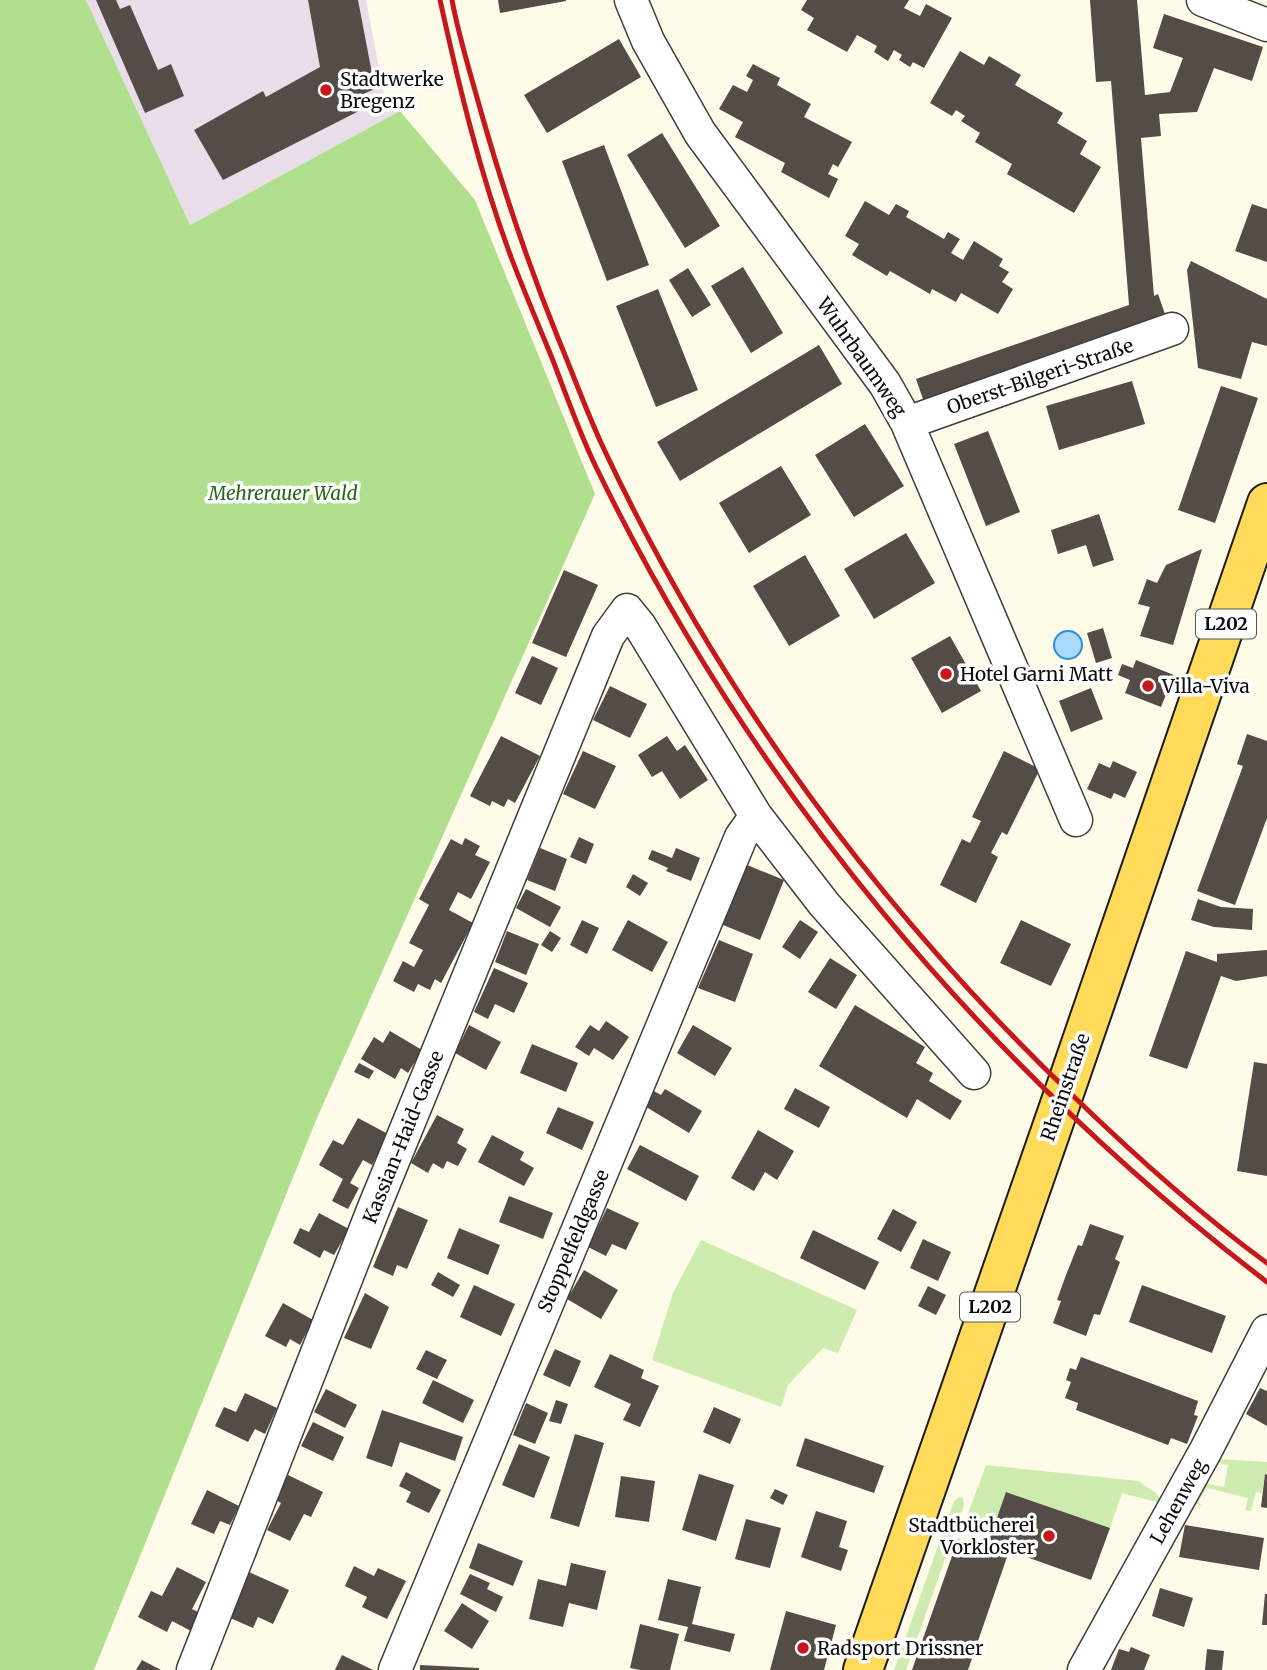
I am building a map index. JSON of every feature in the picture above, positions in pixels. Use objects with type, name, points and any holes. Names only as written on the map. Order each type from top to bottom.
[{"type":"main road","name":"Rheinstraße","points":[[863,1670],[1138,885],[1267,503]]},
{"type":"street","name":"Wuhrbaumweg","points":[[631,0],[648,41],[700,133],[885,384],[907,423],[1076,820]]},
{"type":"street","points":[[1203,0],[1267,25]]},
{"type":"street","name":"Oberst-Bilgeri-Straße","points":[[907,423],[1172,329]]},
{"type":"street","name":"Kassian-Haid-Gasse","points":[[193,1670],[383,1184],[608,636],[627,610],[640,626],[756,816]]},
{"type":"street","points":[[756,816],[824,904],[974,1073]]},
{"type":"street","name":"Stoppelfeldgasse","points":[[395,1670],[741,837],[756,816]]},
{"type":"street","name":"Lehenweg","points":[[1084,1670],[1193,1474],[1267,1331]]},
{"type":"shaded area","points":[[86,0],[366,0],[384,94],[400,111],[190,225]]},
{"type":"green space","name":"Mehrerauer Wald","points":[[0,0],[86,0],[190,225],[400,111],[475,200],[595,494],[317,1118],[94,1670],[0,1670]]},
{"type":"green space","points":[[701,1240],[857,1310],[838,1353],[823,1348],[788,1385],[781,1407],[652,1360],[673,1293]]},
{"type":"green space","points":[[1218,1459],[1267,1462],[1262,1493],[1256,1492],[1251,1511],[1245,1510],[1248,1498],[1207,1488],[1198,1502],[1202,1506],[1192,1499],[1200,1482],[1224,1487],[1228,1465],[1215,1462]]},
{"type":"green space","points":[[986,1465],[1138,1481],[1156,1493],[1161,1500],[1160,1503],[1122,1493],[1110,1528],[1007,1492],[993,1528],[966,1519]]},
{"type":"green space","points":[[959,1497],[963,1498],[964,1505],[906,1670],[894,1670],[954,1501]]},
{"type":"water","points":[[1068,631],[1078,635],[1082,645],[1078,655],[1068,659],[1058,655],[1054,645],[1058,635]]},
{"type":"building","points":[[96,0],[116,0],[120,9],[130,5],[158,70],[171,64],[184,96],[145,113]]},
{"type":"building","name":"Stadtwerke Bregenz","points":[[308,0],[358,0],[375,89],[356,97],[361,110],[223,180],[194,130],[263,91],[266,97],[320,67]]},
{"type":"building","points":[[498,0],[566,0],[566,1],[500,13]]},
{"type":"building","points":[[807,0],[909,0],[904,8],[920,16],[926,4],[952,18],[924,68],[913,62],[910,67],[899,60],[902,55],[894,50],[888,61],[874,52],[877,46],[857,35],[847,52],[807,30],[814,18],[801,10]]},
{"type":"building","points":[[1090,0],[1137,0],[1145,95],[1170,92],[1183,58],[1153,48],[1164,14],[1263,47],[1252,81],[1214,68],[1197,112],[1159,114],[1161,136],[1141,138],[1154,296],[1158,294],[1166,317],[924,402],[916,379],[1129,305],[1111,81],[1096,82]]},
{"type":"building","points":[[619,39],[641,77],[547,133],[524,95]]},
{"type":"building","points":[[960,51],[984,65],[989,56],[1021,75],[1015,85],[1063,113],[1057,123],[1087,141],[1080,154],[1101,167],[1074,213],[1007,174],[1012,164],[975,142],[980,133],[961,121],[965,116],[956,110],[952,116],[930,103]]},
{"type":"building","points":[[753,64],[780,78],[777,85],[811,104],[804,117],[852,142],[838,167],[833,164],[828,174],[838,179],[829,198],[781,172],[785,163],[735,137],[743,122],[719,109],[733,85],[747,92],[753,80],[746,76]]},
{"type":"building","points":[[662,133],[720,226],[685,248],[627,155]]},
{"type":"building","points":[[604,145],[649,265],[607,281],[562,161]]},
{"type":"building","points":[[865,201],[889,215],[896,204],[909,211],[906,217],[944,239],[948,232],[960,239],[951,253],[963,260],[974,241],[1003,259],[999,266],[1009,272],[1002,282],[1013,289],[998,314],[961,293],[956,302],[932,289],[930,294],[890,271],[887,276],[852,255],[859,244],[845,236]]},
{"type":"building","points":[[1252,204],[1267,209],[1267,262],[1235,251]]},
{"type":"building","points":[[1191,261],[1267,299],[1267,346],[1252,342],[1241,379],[1198,368],[1187,270]]},
{"type":"building","points":[[743,267],[783,333],[751,353],[711,286]]},
{"type":"building","points":[[688,268],[711,305],[692,317],[669,280]]},
{"type":"building","points":[[658,289],[698,390],[656,407],[616,306]]},
{"type":"building","points":[[819,345],[842,384],[680,481],[657,442]]},
{"type":"building","points":[[1132,381],[1145,424],[1059,450],[1046,406]]},
{"type":"building","points":[[1221,386],[1258,398],[1215,523],[1178,510]]},
{"type":"building","points":[[865,424],[904,486],[854,517],[815,455]]},
{"type":"building","points":[[988,431],[1020,512],[986,526],[954,444]]},
{"type":"building","points":[[781,466],[811,515],[749,553],[719,503]]},
{"type":"building","points":[[1099,514],[1114,560],[1093,567],[1086,545],[1058,554],[1051,530]]},
{"type":"building","points":[[906,533],[935,583],[874,619],[844,569]]},
{"type":"building","points":[[1202,549],[1173,645],[1140,636],[1150,607],[1138,604],[1147,579],[1157,583],[1166,565]]},
{"type":"building","points":[[805,555],[840,616],[789,646],[753,586]]},
{"type":"building","points":[[564,570],[598,585],[566,657],[532,643]]},
{"type":"building","points":[[1103,628],[1112,658],[1096,663],[1087,633]]},
{"type":"building","name":"Hotel Garni Matt","points":[[950,636],[981,691],[942,713],[911,658]]},
{"type":"building","points":[[532,656],[558,668],[541,705],[515,693]]},
{"type":"building","name":"Villa-Viva","points":[[1136,660],[1174,675],[1161,707],[1125,693],[1130,680],[1118,675],[1122,664],[1133,668]]},
{"type":"building","points":[[610,686],[647,704],[630,738],[593,720]]},
{"type":"building","points":[[1091,688],[1103,719],[1071,732],[1059,701]]},
{"type":"building","points":[[1247,734],[1267,741],[1267,818],[1235,905],[1197,891],[1243,766],[1237,764]]},
{"type":"building","points":[[501,736],[540,756],[515,803],[508,799],[504,807],[492,801],[490,806],[470,796]]},
{"type":"building","points":[[667,736],[677,751],[685,745],[708,780],[680,799],[662,771],[652,777],[638,755]]},
{"type":"building","points":[[583,751],[616,766],[595,809],[563,794]]},
{"type":"building","points":[[1004,751],[1040,769],[1007,835],[1002,832],[991,853],[998,857],[976,903],[940,885],[962,839],[970,843],[981,821],[972,817]]},
{"type":"building","points":[[1113,761],[1137,772],[1125,798],[1114,793],[1111,799],[1087,789],[1099,763],[1110,768]]},
{"type":"building","points":[[579,837],[594,844],[586,864],[570,857]]},
{"type":"building","points":[[465,838],[480,846],[475,855],[490,862],[471,899],[458,892],[449,910],[473,923],[441,983],[435,979],[430,990],[418,984],[414,992],[393,981],[403,961],[414,967],[423,950],[409,943],[429,905],[419,899],[451,839],[462,845]]},
{"type":"building","points":[[540,848],[567,859],[555,891],[527,880]]},
{"type":"building","points":[[676,848],[700,858],[691,881],[666,871],[668,868],[648,859],[652,850],[672,858]]},
{"type":"building","points":[[747,865],[784,880],[760,940],[723,925]]},
{"type":"building","points":[[633,874],[648,883],[640,896],[626,887]]},
{"type":"building","points":[[526,889],[561,907],[550,927],[516,908]]},
{"type":"building","points":[[1198,899],[1221,907],[1253,909],[1252,930],[1214,927],[1191,920]]},
{"type":"building","points":[[582,920],[599,928],[587,954],[570,945]]},
{"type":"building","points":[[628,920],[668,942],[652,972],[612,950]]},
{"type":"building","points":[[800,920],[818,932],[800,959],[782,947]]},
{"type":"building","points":[[1021,920],[1071,944],[1051,986],[1000,963]]},
{"type":"building","points":[[507,931],[539,944],[526,975],[495,962]]},
{"type":"building","points":[[550,931],[561,938],[552,952],[541,945]]},
{"type":"building","points":[[719,940],[753,954],[735,1002],[698,988]]},
{"type":"building","points":[[1267,950],[1267,976],[1236,981],[1221,976],[1187,1069],[1149,1056],[1186,951],[1217,962],[1217,954]]},
{"type":"building","points":[[830,958],[857,975],[836,1009],[808,992]]},
{"type":"building","points":[[494,968],[528,983],[514,1013],[495,1004],[488,1019],[474,1012]]},
{"type":"building","points":[[855,1005],[925,1047],[916,1063],[933,1073],[929,1081],[962,1101],[950,1120],[917,1099],[907,1118],[819,1066]]},
{"type":"building","points":[[606,1021],[629,1037],[613,1060],[594,1048],[589,1056],[575,1047],[590,1025],[599,1031]]},
{"type":"building","points":[[469,1025],[501,1042],[486,1070],[455,1053]]},
{"type":"building","points":[[693,1025],[732,1048],[715,1076],[677,1053]]},
{"type":"building","points":[[390,1031],[422,1050],[408,1073],[401,1068],[395,1079],[361,1059],[374,1037],[383,1043]]},
{"type":"building","points":[[532,1044],[578,1063],[566,1092],[520,1073]]},
{"type":"building","points":[[1254,1062],[1267,1064],[1267,1176],[1237,1171]]},
{"type":"building","points":[[359,1063],[374,1071],[369,1079],[354,1072]]},
{"type":"building","points":[[795,1088],[830,1107],[819,1128],[784,1109]]},
{"type":"building","points":[[665,1089],[702,1111],[689,1133],[643,1105],[652,1090],[661,1095]]},
{"type":"building","points":[[558,1107],[594,1122],[582,1150],[546,1133]]},
{"type":"building","points":[[437,1115],[464,1129],[457,1143],[467,1149],[458,1166],[447,1161],[443,1169],[433,1163],[428,1173],[411,1163]]},
{"type":"building","points":[[358,1118],[388,1134],[372,1165],[363,1160],[350,1183],[359,1188],[348,1209],[332,1201],[343,1179],[319,1165],[333,1140],[343,1145]]},
{"type":"building","points":[[758,1130],[794,1151],[777,1180],[765,1172],[754,1191],[731,1178]]},
{"type":"building","points":[[492,1135],[524,1152],[520,1160],[534,1168],[524,1186],[478,1162]]},
{"type":"building","points":[[640,1145],[699,1176],[686,1201],[627,1169]]},
{"type":"building","points":[[509,1196],[553,1213],[543,1239],[499,1222]]},
{"type":"building","points":[[398,1207],[428,1220],[407,1269],[397,1265],[393,1276],[373,1267]]},
{"type":"building","points":[[607,1208],[639,1223],[626,1250],[612,1244],[606,1256],[588,1247]]},
{"type":"building","points":[[893,1209],[917,1222],[901,1252],[877,1239]]},
{"type":"building","points":[[319,1213],[349,1229],[334,1255],[324,1250],[320,1258],[293,1243],[300,1228],[309,1232]]},
{"type":"building","points":[[1090,1224],[1124,1236],[1115,1259],[1120,1262],[1100,1315],[1094,1314],[1086,1336],[1053,1323],[1061,1301],[1057,1300],[1066,1275],[1078,1245],[1082,1246]]},
{"type":"building","points":[[459,1228],[500,1245],[488,1275],[447,1258]]},
{"type":"building","points":[[813,1230],[879,1262],[865,1290],[800,1258]]},
{"type":"building","points":[[923,1239],[951,1252],[938,1281],[910,1268]]},
{"type":"building","points":[[584,1270],[618,1290],[601,1319],[567,1299]]},
{"type":"building","points":[[438,1272],[460,1285],[453,1297],[431,1285]]},
{"type":"building","points":[[474,1285],[515,1304],[501,1336],[460,1317]]},
{"type":"building","points":[[1142,1285],[1226,1316],[1212,1353],[1129,1322]]},
{"type":"building","points":[[928,1286],[946,1295],[936,1315],[918,1306]]},
{"type":"building","points":[[365,1293],[389,1307],[371,1349],[344,1338]]},
{"type":"building","points":[[283,1303],[313,1320],[300,1345],[290,1339],[286,1347],[265,1336]]},
{"type":"building","points":[[555,1349],[581,1361],[570,1387],[543,1375]]},
{"type":"building","points":[[426,1350],[447,1360],[437,1379],[416,1369]]},
{"type":"building","points":[[610,1354],[644,1370],[641,1378],[659,1386],[640,1427],[623,1420],[631,1404],[594,1387]]},
{"type":"building","points":[[1081,1357],[1198,1401],[1194,1415],[1198,1416],[1187,1444],[1171,1438],[1168,1445],[1076,1410],[1078,1403],[1065,1398],[1071,1382],[1066,1380],[1070,1368],[1076,1370]]},
{"type":"building","points":[[433,1380],[474,1400],[463,1423],[422,1403]]},
{"type":"building","points":[[1260,1388],[1267,1391],[1267,1426],[1246,1414]]},
{"type":"building","points":[[326,1389],[357,1405],[345,1428],[314,1412]]},
{"type":"building","points":[[245,1393],[277,1408],[265,1434],[255,1429],[248,1442],[215,1426],[224,1407],[236,1412]]},
{"type":"building","points":[[556,1400],[568,1404],[561,1424],[549,1421]]},
{"type":"building","points":[[526,1403],[548,1413],[535,1444],[513,1435]]},
{"type":"building","points":[[714,1407],[741,1419],[730,1444],[703,1432]]},
{"type":"building","points":[[382,1410],[463,1437],[455,1461],[400,1442],[392,1467],[366,1458]]},
{"type":"building","points":[[313,1422],[344,1437],[333,1461],[301,1446]]},
{"type":"building","points":[[575,1434],[604,1443],[579,1527],[550,1518]]},
{"type":"building","points":[[805,1438],[884,1466],[874,1493],[796,1466]]},
{"type":"building","points":[[519,1444],[550,1457],[534,1498],[502,1485]]},
{"type":"building","points":[[406,1472],[441,1490],[429,1513],[406,1502],[411,1492],[399,1486]]},
{"type":"building","points":[[699,1474],[734,1485],[716,1541],[682,1530]]},
{"type":"building","points":[[1265,1474],[1267,1475],[1267,1508],[1261,1507]]},
{"type":"building","points":[[288,1475],[323,1492],[311,1517],[304,1514],[290,1541],[267,1530],[281,1503],[276,1500]]},
{"type":"building","points":[[621,1476],[655,1481],[649,1522],[615,1517]]},
{"type":"building","points":[[775,1489],[788,1495],[783,1505],[770,1498]]},
{"type":"building","points":[[207,1490],[239,1506],[230,1525],[220,1521],[214,1534],[191,1524]]},
{"type":"building","points":[[1006,1492],[1110,1528],[1091,1580],[1001,1548],[999,1554],[1007,1557],[968,1670],[912,1670],[958,1539],[986,1549]]},
{"type":"building","points":[[816,1511],[847,1521],[839,1547],[848,1550],[841,1571],[801,1557]]},
{"type":"building","points":[[746,1519],[781,1528],[770,1568],[735,1559]]},
{"type":"building","points":[[1185,1525],[1264,1538],[1259,1570],[1179,1557]]},
{"type":"building","points":[[478,1543],[523,1561],[513,1586],[469,1568]]},
{"type":"building","points":[[571,1563],[606,1571],[597,1610],[569,1603],[563,1627],[529,1619],[538,1579],[566,1586]]},
{"type":"building","points":[[354,1566],[374,1576],[378,1568],[406,1581],[387,1619],[362,1607],[367,1597],[345,1586]]},
{"type":"building","points":[[177,1567],[206,1582],[192,1609],[204,1615],[195,1633],[172,1621],[167,1632],[138,1617],[151,1591],[162,1596]]},
{"type":"building","points":[[249,1572],[289,1590],[273,1624],[258,1617],[253,1628],[228,1617]]},
{"type":"building","points":[[470,1574],[490,1583],[487,1589],[503,1597],[496,1612],[460,1594]]},
{"type":"building","points":[[668,1579],[701,1587],[692,1624],[735,1634],[730,1652],[684,1641],[688,1627],[658,1620]]},
{"type":"building","points":[[1160,1588],[1193,1598],[1184,1627],[1152,1616]]},
{"type":"building","points":[[1265,1594],[1267,1625],[1262,1625]]},
{"type":"building","points":[[462,1603],[489,1621],[472,1649],[444,1631]]},
{"type":"building","name":"Radsport Drissner","points":[[786,1611],[836,1625],[824,1670],[770,1670]]},
{"type":"building","points":[[640,1624],[679,1634],[670,1670],[630,1668]]},
{"type":"building","points":[[1131,1647],[1150,1655],[1144,1670],[1111,1670],[1119,1649],[1129,1652]]},
{"type":"building","points":[[1207,1649],[1224,1651],[1222,1670],[1205,1670]]},
{"type":"building","points":[[342,1655],[373,1670],[335,1670]]},
{"type":"building","points":[[142,1660],[161,1670],[136,1670]]},
{"type":"building","points":[[420,1665],[479,1668],[479,1670],[420,1670]]},
{"type":"railway","points":[[440,0],[490,194],[511,257],[578,427],[658,586],[727,700],[802,809],[884,914],[971,1014],[1065,1108],[1163,1198],[1267,1282]]},
{"type":"railway","points":[[452,0],[465,56],[507,198],[536,282],[590,419],[647,535],[696,623],[749,708],[866,870],[998,1021],[1140,1159],[1267,1263]]},
{"type":"place","name":"Stadtwerke Bregenz","points":[[326,90]]},
{"type":"place","name":"Hotel Garni Matt","points":[[946,674]]},
{"type":"place","name":"Villa-Viva","points":[[1148,686]]},
{"type":"place","name":"Stadtbücherei Vorkloster","points":[[1049,1536]]},
{"type":"place","name":"Radsport Drissner","points":[[803,1648]]}]
